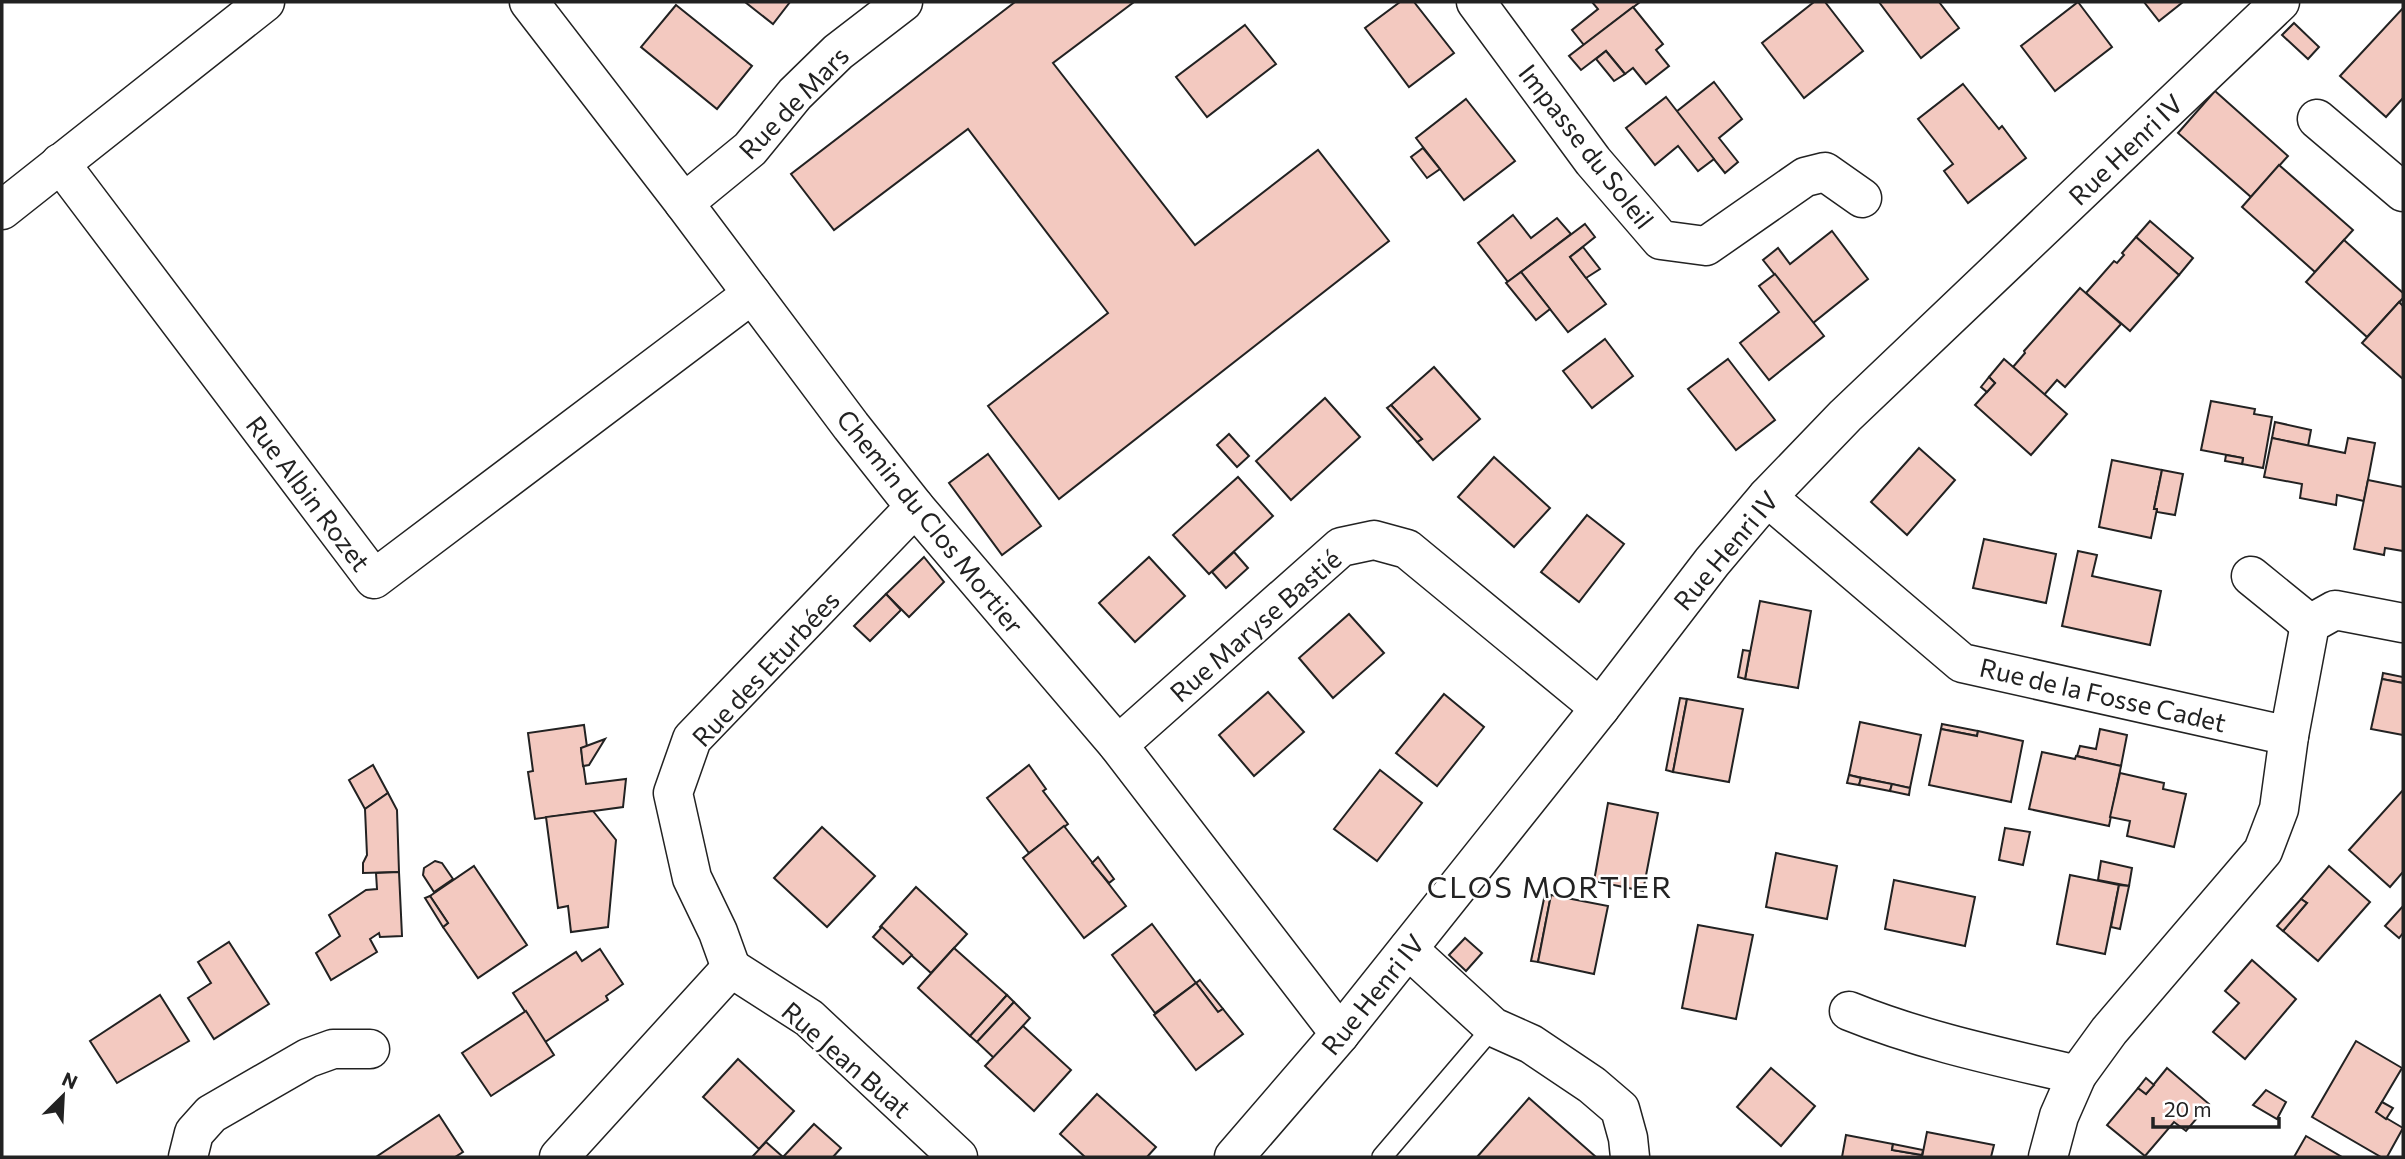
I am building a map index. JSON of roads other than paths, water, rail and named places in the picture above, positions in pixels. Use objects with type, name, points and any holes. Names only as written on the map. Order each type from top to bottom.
[{"type":"street","points":[[2,210],[265,2]]},
{"type":"street","name":"Chemin du Clos Mortier","points":[[529,2],[851,426],[915,507],[1118,745],[1340,1034]]},
{"type":"street","name":"Rue de Mars","points":[[684,203],[750,149],[795,94],[838,52],[903,2]]},
{"type":"street","name":"Rue Henri IV","points":[[1234,1157],[1340,1034],[1600,708],[1712,562],[1767,497],[1845,416],[2280,2]]},
{"type":"street","name":"Impasse du Soleil","points":[[1479,3],[1593,161],[1661,240],[1706,246],[1805,177],[1825,172],[1861,198]]},
{"type":"street","points":[[2317,119],[2400,184]]},
{"type":"street","name":"Rue Albin Rozet","points":[[60,163],[374,579],[752,294]]},
{"type":"street","name":"Rue de la Fosse Cadet","points":[[1767,497],[1962,663],[2289,736]]},
{"type":"street","name":"Rue des Eturbées","points":[[731,968],[718,932],[692,878],[673,793],[692,739],[915,507]]},
{"type":"street","name":"Rue Maryse Bastié","points":[[1118,745],[1341,547],[1374,540],[1407,549],[1600,708]]},
{"type":"street","points":[[2251,576],[2311,624]]},
{"type":"street","points":[[2048,1157],[2059,1116],[2077,1075],[2109,1031],[2263,851],[2279,809],[2289,736],[2311,624],[2335,610],[2403,622]]},
{"type":"street","points":[[1408,949],[1493,1027],[1531,1044],[1592,1085],[1620,1109],[1630,1157]]},
{"type":"street","points":[[559,1157],[731,968]]},
{"type":"street","name":"Rue Jean Buat","points":[[731,968],[809,1018],[958,1157]]},
{"type":"street","points":[[1849,1011],[1928,1040],[2077,1075]]},
{"type":"street","points":[[188,1157],[194,1133],[211,1114],[308,1058],[333,1049],[370,1049]]},
{"type":"lane","points":[[1382,1157],[1493,1027]]},
{"type":"district","name":"CLOS MORTIER","points":[[1550,885]]}]
